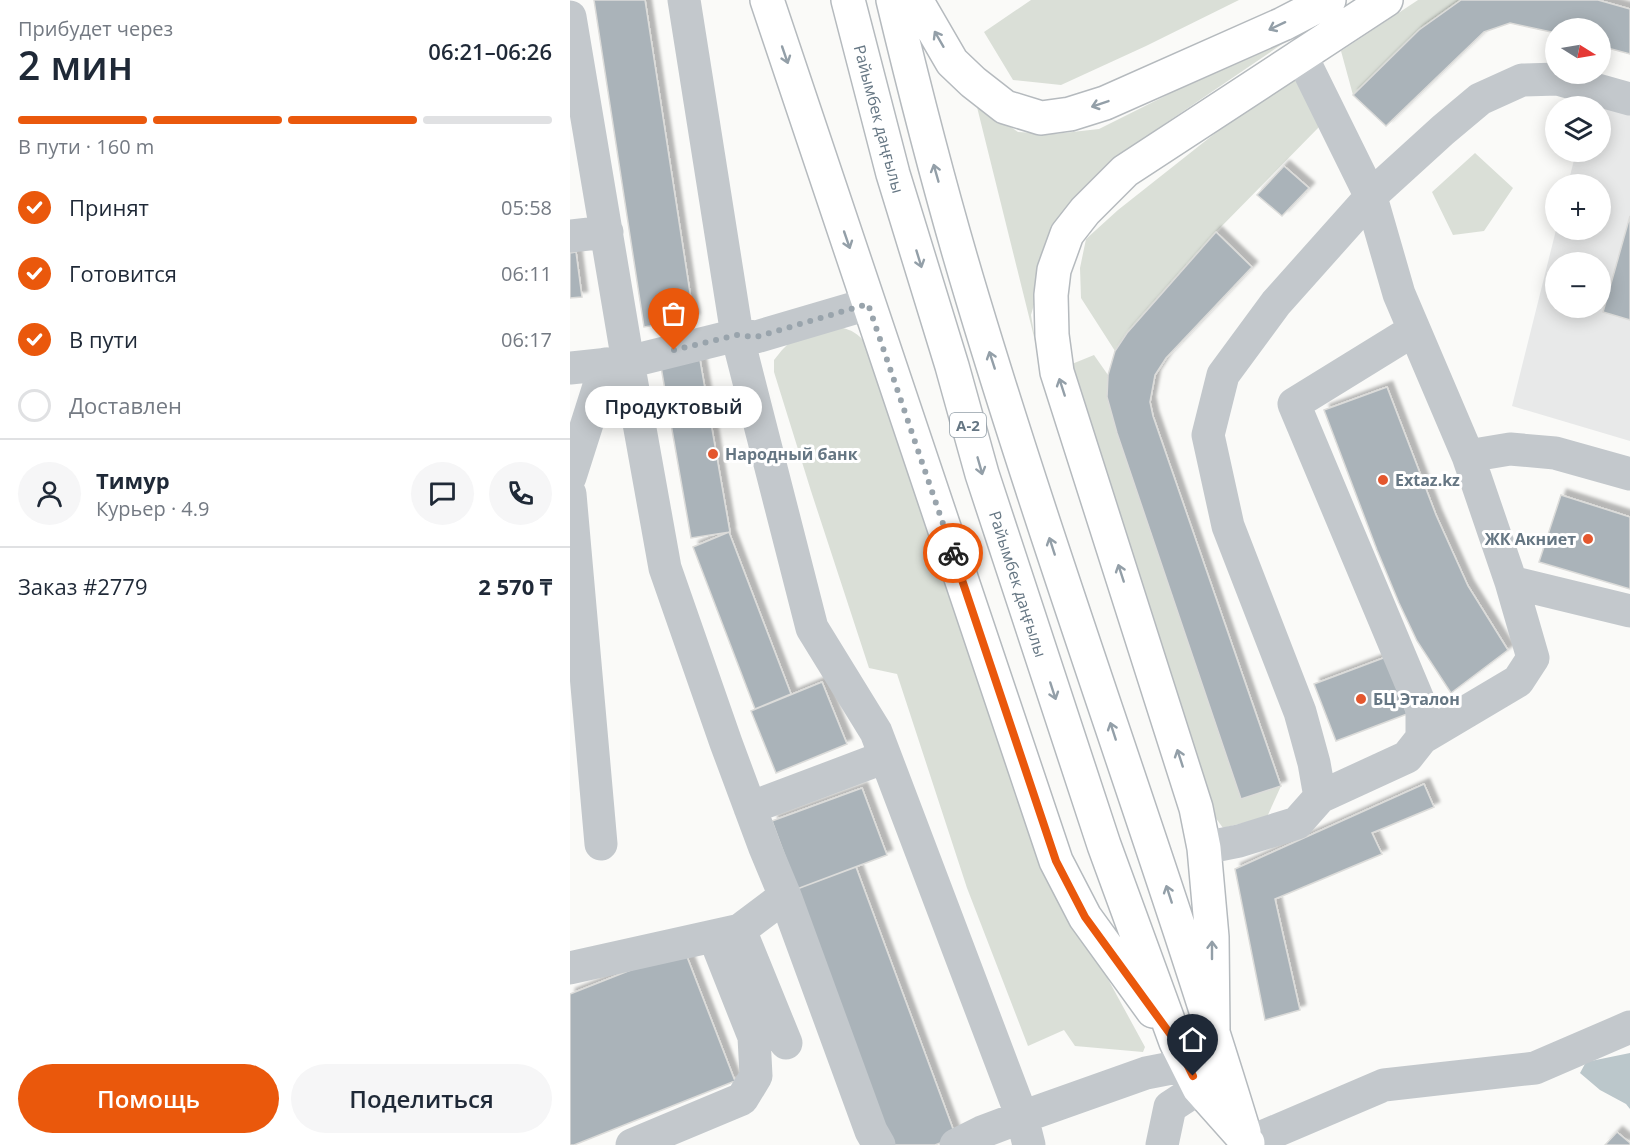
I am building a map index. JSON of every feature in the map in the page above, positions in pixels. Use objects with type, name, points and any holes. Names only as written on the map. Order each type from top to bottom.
[{"type":"main road","points":[[767,0],[1056,861],[1085,917],[1188,1065]]},
{"type":"main road","name":"Райымбек даңғылы","points":[[848,0],[893,174],[952,366],[982,474],[1104,844],[1188,1065],[1248,1144]]},
{"type":"main road","points":[[893,0],[929,147],[972,299],[1032,487],[1213,1029],[1248,1144]]},
{"type":"main road","points":[[916,0],[952,62],[973,82],[1005,107],[1041,118],[1070,114],[1105,103],[1283,24],[1329,0]]},
{"type":"main road","points":[[1213,1029],[1212,937],[1204,848],[1196,808],[1057,372],[1052,335],[1051,295],[1054,270],[1067,234],[1085,210],[1125,171],[1386,0]]},
{"type":"street","points":[[684,0],[737,335],[812,628],[876,732],[1013,1133]]},
{"type":"street","points":[[570,17],[576,83],[607,232],[617,363],[665,568],[750,808],[785,896],[871,1131],[879,1145]]},
{"type":"street","points":[[1204,848],[1239,841],[1297,823],[1320,797],[1407,757],[1422,738],[1518,681],[1533,658],[1511,582],[1468,456],[1399,294],[1371,197],[1301,56]]},
{"type":"street","points":[[1320,797],[1314,763],[1300,712],[1228,526],[1208,435],[1223,375],[1276,303],[1371,197],[1480,99],[1522,80],[1558,79],[1630,99]]},
{"type":"street","points":[[570,236],[607,232]]},
{"type":"street","points":[[570,368],[617,363],[737,335],[756,337],[868,304]]},
{"type":"street","points":[[1414,330],[1294,404],[1422,709],[1422,738]]},
{"type":"street","points":[[570,477],[617,363]]},
{"type":"street","points":[[1468,456],[1510,449],[1555,453],[1630,474]]},
{"type":"street","points":[[570,494],[600,844]]},
{"type":"street","points":[[1511,582],[1630,611]]},
{"type":"street","points":[[750,808],[885,757]]},
{"type":"street","points":[[570,968],[727,933],[785,896]]},
{"type":"street","points":[[727,933],[786,1043]]},
{"type":"street","points":[[632,1145],[742,1099],[756,1076],[754,1037],[727,933]]},
{"type":"street","points":[[1248,1144],[1384,1085],[1535,1068],[1630,1028]]},
{"type":"street","points":[[956,1145],[1013,1133],[1146,1073],[1188,1065]]},
{"type":"street","points":[[1162,1145],[1170,1107],[1188,1065]]},
{"type":"shaded area","points":[[1031,0],[1239,0],[1061,85],[1013,80],[984,32]]},
{"type":"shaded area","points":[[1347,0],[1135,144],[1058,221],[1031,315],[1036,345],[976,103],[1018,132],[1054,134],[1099,129]]},
{"type":"shaded area","points":[[1418,0],[1461,0],[1419,30],[1353,95],[1341,51]]},
{"type":"shaded area","points":[[1295,70],[1319,127],[1216,232],[1127,333],[1115,351],[1081,298],[1080,268],[1086,239],[1118,210]]},
{"type":"shaded area","points":[[1611,107],[1630,113],[1630,441],[1512,406],[1545,274],[1545,318],[1611,318],[1611,252],[1550,252],[1554,240],[1611,240],[1611,174],[1570,174],[1574,162],[1611,162]]},
{"type":"shaded area","points":[[1475,153],[1513,188],[1484,231],[1453,235],[1432,192]]},
{"type":"shaded area","points":[[838,327],[857,334],[871,351],[1042,858],[1145,1047],[1143,1052],[1075,1046],[1064,1030],[1028,1046],[967,888],[897,674],[869,668],[774,372],[774,360],[795,337]]},
{"type":"shaded area","points":[[1094,355],[1108,375],[1107,397],[1117,433],[1241,799],[1281,786],[1267,817],[1223,828],[1215,817],[1067,366]]},
{"type":"shaded area","points":[[1630,1053],[1630,1109],[1626,1104],[1600,1090],[1580,1073],[1586,1062]]},
{"type":"building","points":[[594,0],[645,0],[694,319],[644,327]]},
{"type":"building","points":[[1461,0],[1598,0],[1630,9],[1630,54],[1611,49],[1611,18],[1545,18],[1545,31],[1510,23],[1484,32],[1386,126],[1353,95],[1419,30]]},
{"type":"building","points":[[1284,166],[1309,188],[1282,216],[1257,195]]},
{"type":"building","points":[[1630,216],[1630,320],[1611,314],[1611,284]]},
{"type":"building","points":[[1216,232],[1252,267],[1166,358],[1155,375],[1150,402],[1281,786],[1241,799],[1117,433],[1107,397],[1108,375],[1115,351],[1127,333]]},
{"type":"building","points":[[576,252],[582,297],[570,298],[570,253]]},
{"type":"building","points":[[700,360],[730,532],[691,538],[661,367]]},
{"type":"building","points":[[1387,387],[1436,515],[1468,586],[1508,650],[1451,693],[1417,641],[1399,603],[1324,410]]},
{"type":"building","name":"ЖК Акниет","points":[[1561,495],[1630,517],[1630,589],[1539,562]]},
{"type":"building","points":[[729,532],[791,694],[755,709],[693,547]]},
{"type":"building","name":"БЦ Эталон","points":[[1386,657],[1407,714],[1336,741],[1314,684]]},
{"type":"building","points":[[822,682],[847,744],[776,773],[751,711]]},
{"type":"building","points":[[1424,784],[1434,807],[1372,833],[1382,854],[1275,899],[1300,1010],[1265,1020],[1235,869]]},
{"type":"building","points":[[862,788],[887,855],[797,889],[772,821]]},
{"type":"building","points":[[856,867],[956,1137],[935,1145],[891,1145],[797,889]]},
{"type":"building","points":[[684,949],[735,1081],[570,1145],[570,994]]},
{"type":"building","points":[[1617,1132],[1630,1143],[1630,1145],[1605,1145]]},
{"type":"way so far","points":[[674,350],[737,335],[756,337],[868,304],[953,553]]},
{"type":"place","name":"Продуктовый","points":[[674,350]]},
{"type":"place","name":"Народный банк","points":[[713,454]]},
{"type":"place","name":"Extaz.kz","points":[[1383,480]]},
{"type":"place","name":"ЖК Акниет","points":[[1588,539]]},
{"type":"place","name":"БЦ Эталон","points":[[1361,699]]},
{"type":"route","points":[[953,553],[1056,861],[1085,917],[1176,1042],[1193,1076]]}]
